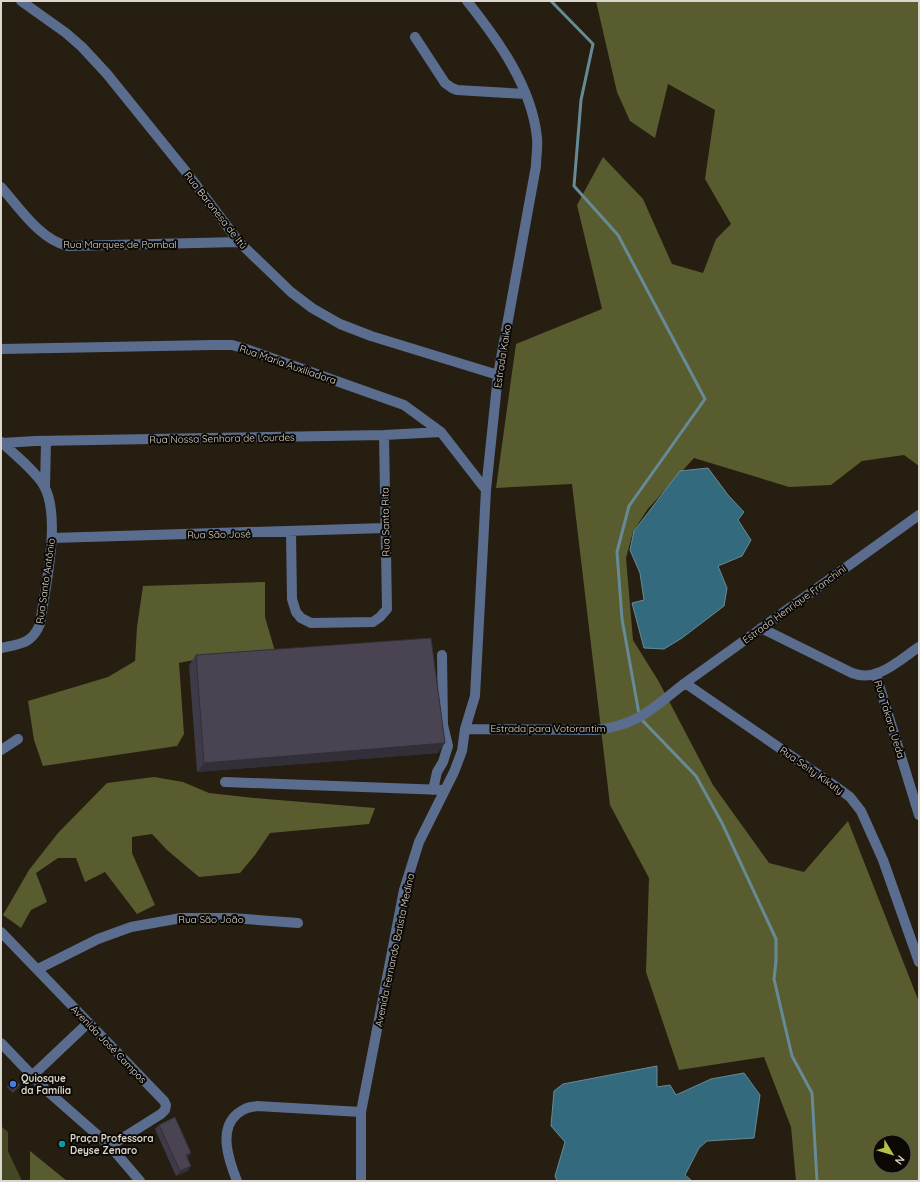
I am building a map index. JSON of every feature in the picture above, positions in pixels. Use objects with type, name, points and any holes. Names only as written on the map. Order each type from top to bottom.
[{"type":"street","name":"Rua Baronesa de Itú","points":[[21,1],[82,47],[107,74],[239,242],[291,292],[328,318],[340,324],[371,336],[498,375]]},
{"type":"street","name":"Estrada Kaiko","points":[[465,729],[474,696],[486,490],[498,375],[536,166],[537,140],[534,118],[513,68],[490,31],[467,1]]},
{"type":"street","points":[[415,36],[445,83],[452,88],[457,90],[525,94]]},
{"type":"street","name":"Rua Marques de Pombal","points":[[1,187],[37,227],[58,244],[68,246],[239,242]]},
{"type":"street","name":"Rua Maria Auxiliadora","points":[[1,349],[232,345],[404,405],[442,432],[486,490]]},
{"type":"street","name":"Rua Nossa Senhora de Lourdes","points":[[2,443],[384,435],[442,432]]},
{"type":"street","name":"Rua Santa Rita","points":[[291,532],[292,599],[296,612],[301,618],[311,623],[373,622],[380,617],[387,609],[384,435]]},
{"type":"street","points":[[45,488],[46,441]]},
{"type":"street","name":"Rua Santo Antônio","points":[[1,648],[24,643],[32,638],[37,632],[40,624],[52,538],[50,503],[45,488],[36,476],[2,443]]},
{"type":"street","name":"Estrada Henrique Franchini","points":[[670,695],[761,628],[919,516]]},
{"type":"street","name":"Rua São José","points":[[52,538],[385,528]]},
{"type":"street","name":"Rua Takara Ueda","points":[[761,628],[859,676],[876,675],[919,815]]},
{"type":"street","points":[[876,675],[919,647]]},
{"type":"street","points":[[433,790],[437,772],[443,762],[448,746],[443,725],[442,655]]},
{"type":"street","name":"Rua Seity Kikuty","points":[[686,683],[850,797],[861,812],[883,860],[919,962]]},
{"type":"street","name":"Estrada para Votorantim","points":[[465,729],[596,730],[612,728],[630,722],[646,714],[670,695]]},
{"type":"street","name":"Avenida Fernando Batista Medina","points":[[361,1181],[361,1112],[404,890],[419,842],[454,772],[462,752],[465,729]]},
{"type":"street","points":[[1,750],[18,739]]},
{"type":"street","points":[[224,782],[444,790]]},
{"type":"street","name":"Rua São João","points":[[38,969],[98,938],[138,926],[181,918],[232,918],[298,923]]},
{"type":"street","name":"Avenida José Campos","points":[[1,932],[38,969],[88,1024],[164,1101],[166,1105],[165,1110],[161,1114],[110,1146]]},
{"type":"street","points":[[32,1076],[88,1024]]},
{"type":"street","points":[[1,1043],[32,1076],[110,1146],[140,1181]]},
{"type":"street","points":[[237,1181],[232,1169],[226,1138],[228,1126],[235,1116],[244,1109],[257,1106],[361,1112]]},
{"type":"green space","points":[[596,1],[919,1],[919,466],[904,455],[862,461],[831,485],[789,487],[694,458],[647,510],[633,532],[626,558],[633,640],[659,682],[713,785],[769,863],[804,872],[848,821],[919,1002],[919,1181],[796,1181],[791,1127],[764,1057],[679,1070],[646,972],[649,878],[610,805],[572,484],[496,488],[516,344],[602,309],[577,205],[603,157],[643,199],[672,264],[703,273],[716,239],[731,224],[705,179],[715,110],[668,84],[655,138],[630,121],[617,92]]},
{"type":"green space","points":[[265,582],[265,617],[276,655],[213,656],[179,663],[184,734],[177,746],[43,766],[34,740],[28,701],[108,677],[135,661],[137,627],[143,586]]},
{"type":"green space","points":[[154,777],[183,782],[209,793],[375,808],[369,824],[270,833],[240,873],[199,877],[167,850],[152,834],[132,837],[132,853],[155,905],[137,914],[105,872],[85,882],[76,858],[58,858],[36,873],[47,902],[31,910],[21,928],[3,915],[29,870],[58,833],[107,783]]},
{"type":"green space","points":[[1,1126],[8,1132],[8,1151],[22,1181],[1,1181]]},
{"type":"green space","points":[[30,1151],[67,1181],[30,1181]]},
{"type":"water","points":[[708,468],[728,495],[744,512],[738,520],[751,540],[742,556],[718,566],[727,588],[724,606],[682,638],[664,649],[644,648],[632,603],[644,600],[640,573],[630,550],[634,531],[680,471]]},
{"type":"water","points":[[657,1066],[657,1087],[670,1085],[676,1095],[711,1079],[744,1073],[760,1095],[754,1138],[707,1141],[699,1148],[685,1175],[692,1181],[557,1181],[555,1176],[565,1142],[551,1126],[554,1091],[563,1084]]},
{"type":"building","points":[[431,638],[445,743],[204,763],[196,655]]},
{"type":"building","name":"Quiosque da Família","points":[[15,1079],[20,1085],[14,1091],[8,1085]]},
{"type":"building","points":[[175,1117],[191,1153],[186,1155],[191,1166],[180,1171],[159,1125]]},
{"type":"waterway","points":[[551,1],[593,44],[581,100],[574,186],[618,235],[705,399],[629,506],[617,552],[622,619],[639,714]]},
{"type":"waterway","points":[[641,719],[696,776],[722,823],[776,939],[774,979],[792,1056],[812,1093],[817,1181]]},
{"type":"place","name":"Quiosque da Família","points":[[13,1084]]},
{"type":"place","name":"Praça Professora Deyse Zenaro","points":[[62,1144]]}]
